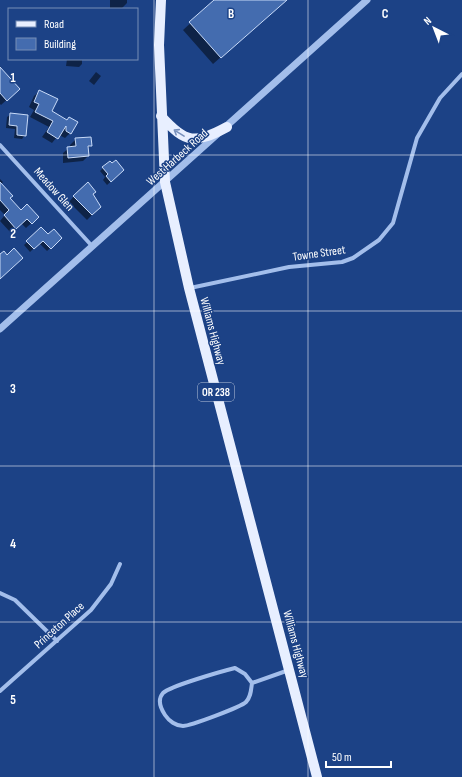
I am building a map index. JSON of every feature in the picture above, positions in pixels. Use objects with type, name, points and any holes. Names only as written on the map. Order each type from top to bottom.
[{"type":"main road","name":"Williams Highway","points":[[161,0],[159,45],[165,182],[189,288],[317,777]]},
{"type":"main road","points":[[161,116],[174,130],[188,138],[206,137],[227,127]]},
{"type":"street","name":"West Harbeck Road","points":[[0,329],[367,0]]},
{"type":"street","name":"Towne Street","points":[[189,288],[289,267],[342,262],[353,258],[380,240],[393,223],[417,138],[440,98],[462,74]]},
{"type":"street","name":"Meadow Glen","points":[[0,145],[92,246]]},
{"type":"street","name":"Princeton Place","points":[[0,691],[91,610],[111,584],[120,564]]},
{"type":"street","points":[[0,593],[15,600],[57,641]]},
{"type":"street","points":[[235,668],[245,674],[252,683],[251,695],[245,704],[200,721],[182,726],[172,723],[161,709],[160,699],[163,693],[173,686],[223,671],[235,668]]},
{"type":"street","points":[[252,683],[290,670]]},
{"type":"building","points":[[214,0],[287,0],[221,58],[189,22]]},
{"type":"building","points":[[0,67],[20,89],[7,101],[0,93]]},
{"type":"building","points":[[39,90],[58,99],[52,111],[67,120],[69,117],[78,122],[71,134],[66,131],[66,126],[58,139],[47,132],[53,121],[35,112],[39,104],[34,102]]},
{"type":"building","points":[[10,113],[28,115],[26,136],[17,135],[17,126],[9,125]]},
{"type":"building","points":[[91,137],[92,146],[88,146],[89,156],[68,158],[67,147],[76,146],[75,138]]},
{"type":"building","points":[[116,160],[124,170],[111,182],[106,176],[108,174],[102,167],[110,161],[112,163]]},
{"type":"building","points":[[0,182],[13,196],[10,198],[21,210],[27,204],[39,217],[32,224],[27,219],[16,229],[4,215],[9,210],[0,200]]},
{"type":"building","points":[[88,182],[96,192],[93,194],[101,207],[92,215],[73,196]]},
{"type":"building","points":[[41,227],[48,234],[54,229],[62,238],[51,249],[43,241],[34,249],[26,241]]},
{"type":"building","points":[[14,248],[23,258],[0,279],[0,254],[4,251],[7,255]]}]
